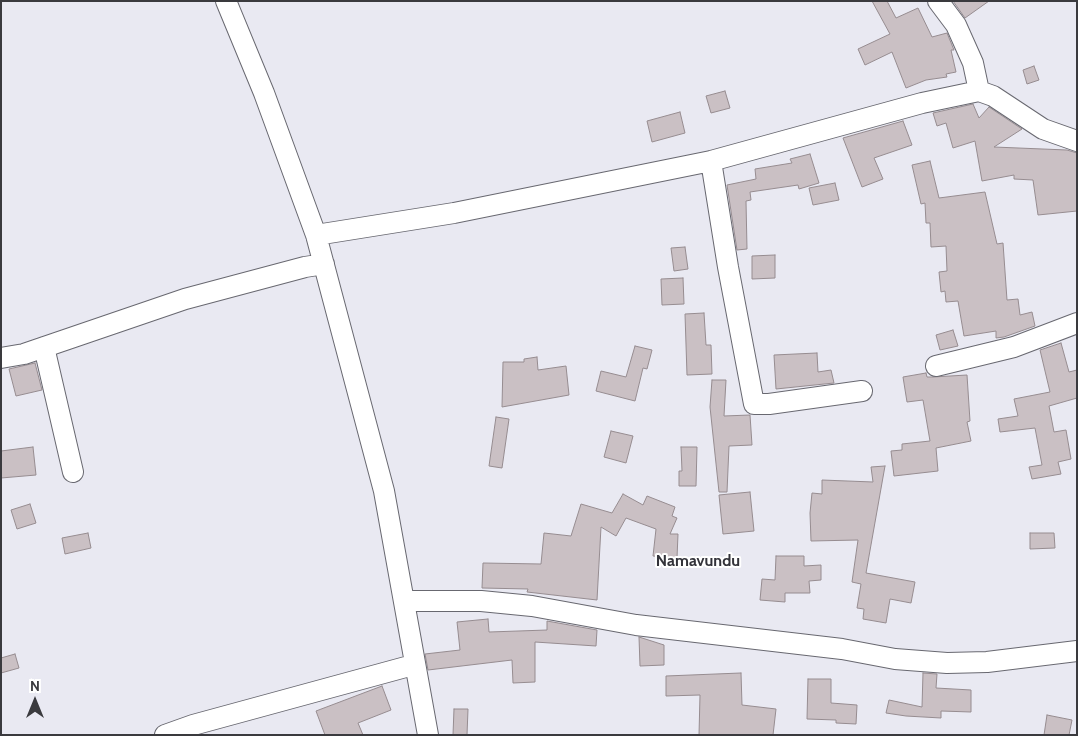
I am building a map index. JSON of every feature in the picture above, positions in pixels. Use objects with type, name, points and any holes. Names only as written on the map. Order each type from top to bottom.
[{"type":"street","points":[[226,1],[264,93],[316,235],[324,264],[384,491],[405,600],[413,665],[428,735]]},
{"type":"street","points":[[938,1],[956,25],[973,64],[979,91]]},
{"type":"street","points":[[316,235],[454,213],[712,161],[912,106],[979,91],[993,96],[1043,129],[1077,141]]},
{"type":"street","points":[[712,161],[728,267],[754,404],[770,404],[862,391]]},
{"type":"street","points":[[1,358],[44,347],[185,299],[304,267],[324,264]]},
{"type":"street","points":[[936,366],[1014,347],[1077,323]]},
{"type":"street","points":[[44,347],[73,472]]},
{"type":"street","points":[[405,600],[481,601],[532,606],[636,625],[842,649],[896,660],[947,663],[987,662],[1076,653]]},
{"type":"street","points":[[165,735],[192,725],[413,665]]},
{"type":"building","points":[[872,1],[887,1],[896,18],[918,8],[932,37],[947,33],[954,50],[951,50],[956,72],[946,74],[947,77],[926,80],[906,88],[892,52],[865,65],[858,49],[890,34]]},
{"type":"building","points":[[953,1],[989,1],[965,18]]},
{"type":"building","points":[[1034,66],[1039,80],[1027,84],[1023,70]]},
{"type":"building","points":[[725,91],[730,108],[711,113],[706,96]]},
{"type":"building","points":[[973,104],[979,118],[989,107],[1022,129],[994,147],[1067,150],[1077,153],[1077,211],[1038,215],[1033,180],[1014,179],[1014,175],[982,181],[975,141],[953,148],[946,123],[937,126],[933,113]]},
{"type":"building","points":[[680,112],[685,133],[652,142],[647,121]]},
{"type":"building","points":[[903,121],[912,145],[874,158],[883,179],[862,187],[843,138]]},
{"type":"building","points":[[810,154],[819,183],[799,189],[798,185],[750,192],[751,200],[746,201],[747,249],[737,250],[727,185],[756,179],[755,169],[792,163],[790,159]]},
{"type":"building","points":[[930,161],[939,198],[985,192],[997,244],[1003,243],[1007,300],[1018,299],[1020,315],[1032,312],[1035,326],[1004,337],[996,338],[996,331],[964,336],[958,301],[946,302],[945,291],[941,292],[939,272],[947,271],[946,246],[931,247],[930,223],[926,223],[925,203],[921,204],[912,165]]},
{"type":"building","points":[[835,183],[839,200],[813,205],[809,188]]},
{"type":"building","points":[[685,247],[688,269],[674,271],[671,248]]},
{"type":"building","points":[[775,255],[775,278],[752,279],[752,256]]},
{"type":"building","points":[[683,278],[684,304],[662,305],[661,279]]},
{"type":"building","points":[[704,313],[706,345],[711,345],[712,374],[687,375],[685,314]]},
{"type":"building","points":[[953,330],[958,346],[940,350],[936,335]]},
{"type":"building","points":[[1061,343],[1069,372],[1077,370],[1077,398],[1049,406],[1054,432],[1066,430],[1071,459],[1058,462],[1061,474],[1032,479],[1029,467],[1042,465],[1035,428],[1000,432],[998,419],[1018,416],[1014,399],[1050,392],[1040,350]]},
{"type":"building","points":[[635,346],[652,350],[647,369],[643,368],[635,401],[596,391],[601,371],[626,377]]},
{"type":"building","points":[[817,353],[818,372],[831,370],[834,383],[776,389],[774,355]]},
{"type":"building","points":[[537,357],[538,370],[566,366],[569,395],[502,407],[503,362],[524,362],[524,359]]},
{"type":"building","points":[[35,363],[42,390],[16,396],[9,369]]},
{"type":"building","points":[[926,373],[927,377],[967,375],[970,421],[967,422],[971,441],[936,448],[938,471],[894,476],[891,451],[902,450],[902,444],[930,441],[923,400],[907,402],[903,377]]},
{"type":"building","points":[[712,380],[726,380],[724,416],[750,415],[752,445],[729,446],[727,492],[719,492],[710,407]]},
{"type":"building","points":[[496,417],[509,419],[502,468],[489,466]]},
{"type":"building","points":[[611,431],[633,436],[626,463],[604,457]]},
{"type":"building","points":[[33,447],[36,475],[1,478],[1,451]]},
{"type":"building","points":[[681,447],[697,447],[696,486],[679,486],[679,471],[682,471]]},
{"type":"building","points":[[885,466],[866,573],[915,582],[911,603],[890,599],[886,623],[863,619],[864,609],[857,608],[861,584],[852,582],[858,540],[811,541],[810,513],[812,493],[822,494],[822,480],[873,482],[871,467]]},
{"type":"building","points":[[750,492],[754,531],[723,534],[719,495]]},
{"type":"building","points":[[623,494],[643,505],[647,496],[675,507],[672,516],[677,518],[670,534],[678,534],[677,558],[653,556],[656,529],[626,518],[616,536],[601,527],[597,600],[527,592],[528,589],[482,588],[483,563],[541,564],[544,533],[571,536],[581,504],[612,513]]},
{"type":"building","points":[[30,504],[36,523],[17,529],[11,510]]},
{"type":"building","points":[[88,533],[91,548],[65,554],[62,538]]},
{"type":"building","points":[[1030,533],[1054,533],[1055,548],[1030,549]]},
{"type":"building","points":[[776,556],[804,556],[804,566],[821,565],[821,580],[809,581],[810,593],[785,593],[785,602],[760,600],[762,579],[775,580]]},
{"type":"building","points":[[488,619],[489,632],[547,630],[547,621],[597,630],[596,646],[535,642],[535,682],[513,683],[512,660],[428,670],[425,654],[460,650],[457,622]]},
{"type":"building","points":[[639,637],[664,645],[664,665],[640,666]]},
{"type":"building","points":[[15,654],[19,668],[1,673],[1,658]]},
{"type":"building","points":[[741,673],[742,705],[776,709],[773,735],[699,735],[700,695],[666,696],[666,676]]},
{"type":"building","points":[[923,673],[937,674],[936,688],[971,690],[971,712],[941,711],[941,718],[886,713],[889,700],[922,707]]},
{"type":"building","points":[[808,679],[831,679],[831,703],[857,705],[856,724],[836,723],[836,720],[807,719]]},
{"type":"building","points":[[382,686],[391,710],[358,723],[363,735],[325,735],[316,711]]},
{"type":"building","points":[[454,709],[468,709],[467,735],[453,735]]},
{"type":"building","points":[[1047,715],[1072,720],[1069,735],[1044,735]]},
{"type":"district","name":"Namavundu","points":[[698,561]]}]
